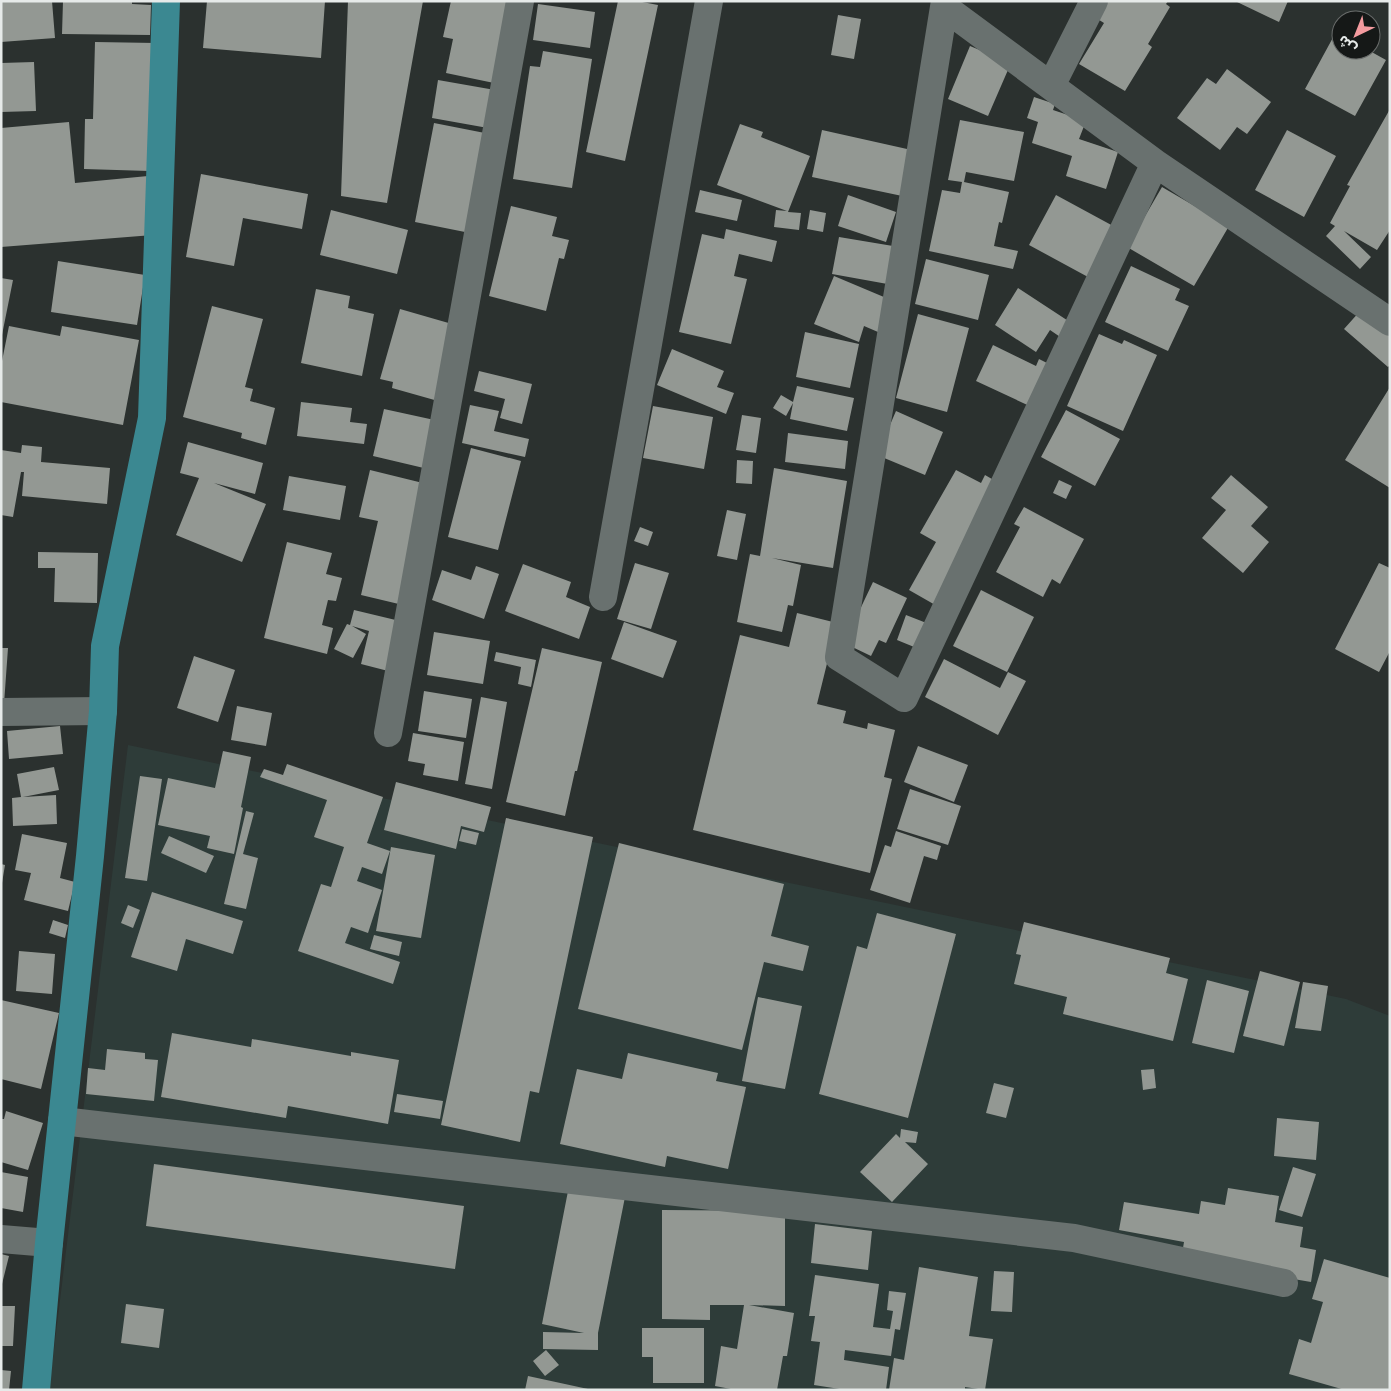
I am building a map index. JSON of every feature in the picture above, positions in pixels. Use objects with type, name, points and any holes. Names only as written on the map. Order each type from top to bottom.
[{"type":"main road","points":[[36,1390],[49,1243],[90,856],[103,710],[105,646],[152,418],[166,1]]},
{"type":"street","points":[[388,733],[520,1]]},
{"type":"street","points":[[603,597],[709,1]]},
{"type":"street","points":[[1051,86],[1094,1]]},
{"type":"street","points":[[1155,163],[904,698],[839,657],[945,4],[1155,163],[1390,322]]},
{"type":"street","points":[[1,712],[103,710]]},
{"type":"street","points":[[62,1121],[1074,1238],[1284,1284]]},
{"type":"street","points":[[1,1239],[49,1243]]},
{"type":"shaded area","points":[[128,745],[1346,999],[1390,1016],[1390,1390],[49,1390]]},
{"type":"building","points":[[1,1],[52,1],[55,38],[1,42]]},
{"type":"building","points":[[63,1],[132,1],[132,4],[151,5],[150,35],[62,34]]},
{"type":"building","points":[[207,1],[325,1],[321,58],[203,48]]},
{"type":"building","points":[[348,1],[423,1],[387,203],[341,196]]},
{"type":"building","points":[[451,1],[511,1],[494,83],[446,73],[453,39],[443,37]]},
{"type":"building","points":[[618,1],[637,1],[658,5],[625,161],[586,152]]},
{"type":"building","points":[[1106,1],[1168,1],[1166,4],[1170,7],[1148,44],[1152,47],[1125,91],[1079,64],[1104,23],[1096,18]]},
{"type":"building","points":[[1235,1],[1288,1],[1279,22]]},
{"type":"building","points":[[538,4],[595,12],[590,48],[533,40]]},
{"type":"building","points":[[838,15],[861,19],[854,59],[831,55]]},
{"type":"building","points":[[1331,41],[1331,60],[1381,60],[1381,57],[1386,60],[1355,116],[1305,89]]},
{"type":"building","points":[[95,42],[156,43],[149,171],[84,169],[85,119],[93,119]]},
{"type":"building","points":[[970,46],[1011,63],[988,116],[948,99]]},
{"type":"building","points":[[543,51],[592,59],[572,188],[513,179],[530,66],[540,67]]},
{"type":"building","points":[[34,62],[36,111],[1,112],[1,63]]},
{"type":"building","points":[[1227,69],[1271,102],[1247,134],[1237,127],[1220,150],[1177,118],[1207,78],[1216,84]]},
{"type":"building","points":[[438,80],[495,90],[488,128],[432,118]]},
{"type":"building","points":[[1034,97],[1055,104],[1053,110],[1086,121],[1079,139],[1118,152],[1106,189],[1066,176],[1072,156],[1032,143],[1038,122],[1027,118]]},
{"type":"building","points":[[1390,109],[1390,230],[1377,250],[1344,231],[1371,257],[1360,269],[1326,236],[1335,226],[1330,223],[1350,186],[1347,185]]},
{"type":"building","points":[[960,120],[1024,132],[1014,181],[966,172],[964,182],[1009,192],[1002,223],[999,222],[994,246],[1018,251],[1013,269],[929,251],[942,190],[960,193],[962,182],[948,180]]},
{"type":"building","points":[[69,122],[75,183],[148,176],[153,235],[1,247],[1,128]]},
{"type":"building","points":[[434,123],[495,135],[470,233],[415,222]]},
{"type":"building","points":[[740,124],[763,132],[761,137],[810,156],[788,212],[801,213],[799,230],[774,227],[776,210],[787,211],[717,185]]},
{"type":"building","points":[[822,130],[916,151],[907,197],[812,177]]},
{"type":"building","points":[[1287,130],[1336,156],[1304,217],[1255,190]]},
{"type":"building","points":[[201,174],[308,194],[302,229],[243,218],[234,266],[186,257]]},
{"type":"building","points":[[1162,187],[1229,226],[1194,286],[1127,247]]},
{"type":"building","points":[[700,190],[742,200],[737,221],[695,212]]},
{"type":"building","points":[[848,195],[896,212],[886,242],[838,226]]},
{"type":"building","points":[[1056,195],[1115,227],[1088,277],[1029,245]]},
{"type":"building","points":[[511,206],[557,217],[552,236],[569,240],[564,259],[559,258],[546,311],[489,296]]},
{"type":"building","points":[[331,210],[408,230],[397,274],[320,255]]},
{"type":"building","points":[[810,210],[826,213],[823,232],[807,229]]},
{"type":"building","points":[[726,229],[777,241],[772,262],[739,254],[734,276],[747,279],[731,344],[679,332],[702,234],[724,239]]},
{"type":"building","points":[[839,237],[899,247],[893,285],[832,274]]},
{"type":"building","points":[[926,259],[989,275],[978,320],[915,304]]},
{"type":"building","points":[[58,261],[145,275],[137,325],[51,312]]},
{"type":"building","points":[[1131,266],[1180,289],[1175,300],[1189,306],[1168,351],[1105,322]]},
{"type":"building","points":[[834,276],[891,300],[878,332],[864,326],[859,342],[814,324]]},
{"type":"building","points":[[1,278],[13,280],[2,335],[1,335]]},
{"type":"building","points":[[1018,288],[1079,328],[1069,343],[1050,330],[1036,352],[995,325]]},
{"type":"building","points":[[316,289],[350,296],[348,308],[374,314],[362,376],[301,363]]},
{"type":"building","points":[[212,306],[263,319],[245,387],[253,389],[250,401],[275,408],[266,445],[241,438],[242,433],[183,417]]},
{"type":"building","points":[[400,309],[459,326],[438,401],[392,388],[393,382],[380,379]]},
{"type":"building","points":[[1361,310],[1390,335],[1390,365],[1388,367],[1344,329]]},
{"type":"building","points":[[918,314],[969,328],[947,412],[896,398]]},
{"type":"building","points":[[9,326],[60,336],[62,326],[139,340],[123,425],[1,402],[1,366]]},
{"type":"building","points":[[805,332],[859,344],[850,388],[796,377]]},
{"type":"building","points":[[1099,334],[1122,344],[1124,340],[1157,355],[1123,431],[1067,406]]},
{"type":"building","points":[[993,345],[1036,366],[1039,359],[1055,367],[1036,409],[976,381]]},
{"type":"building","points":[[672,349],[724,371],[717,387],[734,393],[726,414],[657,385]]},
{"type":"building","points":[[479,371],[532,384],[522,424],[500,418],[505,399],[474,391]]},
{"type":"building","points":[[797,386],[854,398],[847,431],[790,419],[793,403],[786,416],[773,408],[781,395],[793,402]]},
{"type":"building","points":[[1390,387],[1390,488],[1345,460]]},
{"type":"building","points":[[301,402],[352,408],[350,422],[367,424],[364,444],[297,436]]},
{"type":"building","points":[[470,405],[499,411],[494,431],[529,439],[525,457],[462,443]]},
{"type":"building","points":[[653,406],[713,417],[704,469],[643,458]]},
{"type":"building","points":[[384,409],[439,421],[428,469],[373,456]]},
{"type":"building","points":[[1066,410],[1120,439],[1095,486],[1041,457]]},
{"type":"building","points":[[896,411],[943,432],[925,475],[877,455]]},
{"type":"building","points":[[742,415],[761,418],[756,453],[736,450]]},
{"type":"building","points":[[788,433],[848,441],[845,469],[785,462]]},
{"type":"building","points":[[188,442],[263,463],[255,494],[214,483],[266,504],[242,562],[176,535],[199,478],[180,473]]},
{"type":"building","points":[[22,445],[42,447],[41,462],[110,468],[107,504],[22,496],[24,472],[21,472],[13,517],[1,515],[1,450],[21,453]]},
{"type":"building","points":[[471,448],[521,461],[498,550],[448,537]]},
{"type":"building","points":[[737,460],[753,461],[752,484],[736,483]]},
{"type":"building","points":[[774,468],[847,481],[833,568],[772,558],[801,565],[793,606],[788,605],[782,632],[737,622],[750,554],[760,556]]},
{"type":"building","points":[[370,470],[431,485],[403,605],[361,595],[378,521],[359,517]]},
{"type":"building","points":[[956,470],[981,483],[985,475],[1004,486],[937,606],[909,590],[936,542],[920,533]]},
{"type":"building","points":[[1231,475],[1268,507],[1251,526],[1269,542],[1243,573],[1202,538],[1226,510],[1211,498]]},
{"type":"building","points":[[289,476],[346,486],[340,520],[283,510]]},
{"type":"building","points":[[1059,480],[1072,486],[1066,499],[1053,493]]},
{"type":"building","points":[[1024,507],[1084,539],[1060,584],[1052,579],[1043,597],[996,572],[1020,527],[1014,524]]},
{"type":"building","points":[[727,510],[746,514],[737,560],[717,556]]},
{"type":"building","points":[[640,527],[653,532],[648,546],[634,541]]},
{"type":"building","points":[[287,542],[332,553],[326,574],[342,578],[336,601],[328,600],[322,625],[333,628],[327,654],[264,638]]},
{"type":"building","points":[[38,552],[98,553],[97,603],[54,602],[55,568],[38,568]]},
{"type":"building","points":[[635,563],[669,573],[651,629],[617,619]]},
{"type":"building","points":[[1379,563],[1390,568],[1390,651],[1379,672],[1335,649]]},
{"type":"building","points":[[523,564],[571,582],[566,597],[590,607],[579,639],[505,611]]},
{"type":"building","points":[[476,566],[499,574],[484,619],[432,600],[442,570],[471,580]]},
{"type":"building","points":[[873,582],[907,598],[886,643],[879,640],[871,656],[844,643]]},
{"type":"building","points":[[981,590],[1034,617],[1007,672],[953,646]]},
{"type":"building","points":[[354,610],[404,622],[392,672],[361,664],[369,631],[352,626],[366,634],[353,658],[334,649],[347,624],[350,625]]},
{"type":"building","points":[[797,613],[837,623],[817,704],[846,711],[843,723],[867,729],[868,723],[895,730],[884,777],[892,779],[870,873],[693,830],[740,635],[789,647]]},
{"type":"building","points":[[906,615],[929,624],[919,649],[897,640]]},
{"type":"building","points":[[624,622],[677,641],[663,678],[611,659]]},
{"type":"building","points":[[434,632],[490,641],[483,684],[427,675]]},
{"type":"building","points":[[1,648],[8,648],[4,704],[1,704]]},
{"type":"building","points":[[542,648],[602,662],[565,816],[506,802]]},
{"type":"building","points":[[496,652],[536,660],[531,687],[518,684],[521,667],[494,661]]},
{"type":"building","points":[[194,656],[235,670],[218,722],[177,708]]},
{"type":"building","points":[[944,659],[1000,688],[1008,672],[1026,681],[998,735],[925,697]]},
{"type":"building","points":[[424,691],[472,699],[466,738],[418,731]]},
{"type":"building","points":[[481,697],[507,702],[492,789],[465,784]]},
{"type":"building","points":[[237,706],[272,713],[266,746],[231,740]]},
{"type":"building","points":[[60,726],[63,754],[9,759],[7,731]]},
{"type":"building","points":[[413,733],[464,742],[458,781],[423,775],[425,764],[408,761]]},
{"type":"building","points":[[918,746],[968,765],[954,802],[904,782]]},
{"type":"building","points":[[223,751],[251,757],[234,854],[207,848],[210,836],[158,825],[168,778],[215,788]]},
{"type":"building","points":[[287,764],[383,797],[367,843],[390,851],[382,874],[362,867],[357,881],[382,890],[368,933],[351,927],[345,943],[400,962],[393,984],[298,951],[321,884],[331,887],[344,847],[314,837],[327,800],[260,777],[264,769],[283,775]]},
{"type":"building","points":[[54,767],[59,790],[23,797],[56,795],[57,824],[13,826],[12,798],[21,797],[17,774]]},
{"type":"building","points":[[140,776],[162,779],[147,881],[125,878]]},
{"type":"building","points":[[396,782],[491,807],[484,832],[461,826],[456,849],[384,830]]},
{"type":"building","points":[[910,789],[961,806],[948,845],[897,829]]},
{"type":"building","points":[[246,811],[254,813],[243,854],[258,858],[246,909],[224,904]]},
{"type":"building","points":[[506,818],[593,837],[539,1093],[530,1091],[520,1142],[441,1125]]},
{"type":"building","points":[[462,829],[479,833],[476,845],[459,841]]},
{"type":"building","points":[[896,831],[941,846],[937,860],[924,856],[910,903],[870,890],[885,845],[891,847]]},
{"type":"building","points":[[22,834],[67,843],[60,878],[75,882],[68,911],[24,900],[31,873],[15,870]]},
{"type":"building","points":[[169,836],[214,856],[206,873],[161,853]]},
{"type":"building","points":[[619,843],[784,884],[771,936],[809,946],[803,971],[764,962],[742,1050],[578,1009]]},
{"type":"building","points":[[391,847],[435,855],[421,938],[376,931]]},
{"type":"building","points":[[1,864],[5,865],[2,883],[1,882]]},
{"type":"building","points":[[152,892],[243,921],[233,954],[186,939],[177,971],[131,957]]},
{"type":"building","points":[[128,905],[140,910],[133,928],[121,923]]},
{"type":"building","points":[[877,913],[956,934],[908,1118],[819,1094],[857,946],[867,949]]},
{"type":"building","points":[[53,920],[68,925],[65,938],[49,933]]},
{"type":"building","points":[[1024,922],[1170,958],[1166,973],[1188,979],[1173,1041],[1063,1014],[1067,997],[1014,984],[1021,955],[1016,954]]},
{"type":"building","points":[[374,935],[402,942],[399,956],[370,949]]},
{"type":"building","points":[[19,951],[55,954],[52,994],[16,991]]},
{"type":"building","points":[[1260,971],[1300,982],[1284,1046],[1243,1036]]},
{"type":"building","points":[[1207,980],[1249,991],[1234,1053],[1192,1043]]},
{"type":"building","points":[[1303,982],[1328,986],[1321,1031],[1295,1028]]},
{"type":"building","points":[[758,997],[802,1006],[785,1089],[742,1081]]},
{"type":"building","points":[[1,1000],[59,1013],[41,1089],[1,1079]]},
{"type":"building","points":[[172,1033],[251,1047],[252,1039],[351,1056],[351,1052],[399,1060],[388,1124],[288,1106],[286,1118],[161,1097]]},
{"type":"building","points":[[107,1049],[145,1053],[145,1059],[158,1060],[154,1101],[86,1094],[88,1068],[105,1070]]},
{"type":"building","points":[[628,1053],[718,1073],[716,1081],[746,1087],[728,1169],[667,1156],[665,1167],[560,1144],[577,1069],[622,1079]]},
{"type":"building","points":[[1154,1069],[1156,1088],[1143,1090],[1141,1070]]},
{"type":"building","points":[[994,1083],[1014,1088],[1006,1118],[986,1113]]},
{"type":"building","points":[[397,1094],[443,1101],[440,1119],[394,1112]]},
{"type":"building","points":[[6,1111],[43,1123],[28,1170],[1,1162],[1,1119],[4,1119]]},
{"type":"building","points":[[1277,1118],[1319,1122],[1316,1160],[1274,1156]]},
{"type":"building","points":[[901,1129],[918,1132],[916,1143],[905,1142],[928,1164],[892,1202],[860,1172],[896,1134],[900,1138]]},
{"type":"building","points":[[154,1164],[464,1206],[455,1269],[146,1226]]},
{"type":"building","points":[[1293,1167],[1316,1174],[1302,1217],[1279,1210]]},
{"type":"building","points":[[1,1172],[28,1177],[23,1212],[1,1208]]},
{"type":"building","points":[[569,1186],[625,1197],[598,1333],[598,1350],[543,1349],[543,1332],[584,1333],[542,1324]]},
{"type":"building","points":[[1228,1188],[1279,1196],[1275,1222],[1303,1227],[1300,1247],[1316,1250],[1311,1282],[1181,1260],[1184,1242],[1119,1230],[1124,1202],[1199,1214],[1201,1201],[1225,1205]]},
{"type":"building","points":[[662,1210],[785,1211],[785,1306],[749,1305],[794,1313],[787,1356],[783,1356],[777,1390],[736,1390],[715,1386],[721,1346],[737,1349],[744,1305],[710,1305],[710,1320],[662,1319]]},
{"type":"building","points":[[815,1224],[872,1231],[868,1270],[811,1263]]},
{"type":"building","points":[[1,1254],[9,1256],[2,1284],[1,1284]]},
{"type":"building","points":[[1324,1259],[1390,1278],[1390,1390],[1345,1390],[1289,1374],[1299,1339],[1311,1343],[1323,1302],[1312,1299]]},
{"type":"building","points":[[919,1267],[978,1277],[969,1336],[993,1339],[985,1390],[965,1387],[965,1390],[889,1390],[894,1358],[904,1360]]},
{"type":"building","points":[[994,1271],[1014,1272],[1012,1312],[991,1311]]},
{"type":"building","points":[[815,1275],[879,1284],[873,1327],[890,1329],[893,1311],[887,1310],[889,1291],[906,1293],[900,1330],[895,1329],[891,1356],[845,1350],[844,1360],[889,1367],[886,1390],[846,1390],[814,1385],[820,1342],[811,1341],[815,1316],[809,1316]]},
{"type":"building","points":[[126,1304],[164,1309],[159,1348],[121,1343]]},
{"type":"building","points":[[1,1306],[15,1306],[13,1346],[1,1346]]},
{"type":"building","points":[[642,1328],[704,1328],[704,1383],[653,1383],[653,1357],[642,1357]]},
{"type":"building","points":[[546,1350],[559,1365],[545,1376],[533,1361]]},
{"type":"building","points":[[1,1370],[11,1371],[9,1390],[1,1390]]},
{"type":"building","points":[[528,1376],[588,1389],[588,1390],[525,1390]]}]
